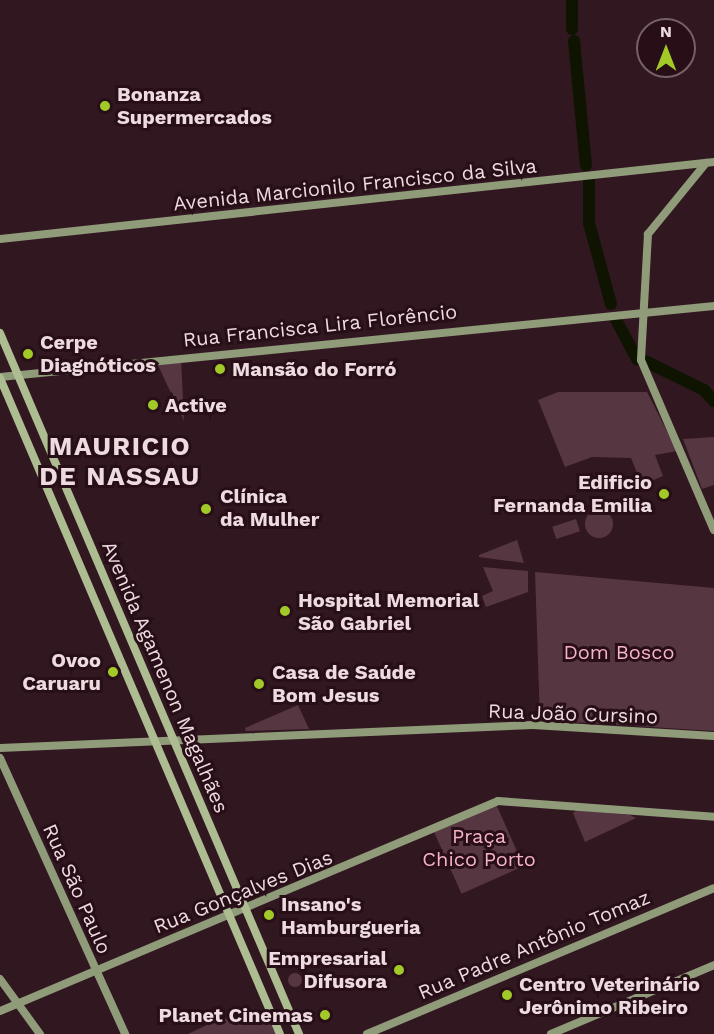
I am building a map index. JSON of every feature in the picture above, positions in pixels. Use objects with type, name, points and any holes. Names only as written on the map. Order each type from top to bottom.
[{"type":"main road","name":"Avenida Agamenon Magalhães","points":[[0,333],[299,1034]]},
{"type":"main road","name":"Avenida Agamenon Magalhães","points":[[0,377],[280,1034]]},
{"type":"street","name":"Avenida Marcionilo Francisco da Silva","points":[[0,239],[710,162]]},
{"type":"street","points":[[710,162],[648,234],[641,360],[651,388],[714,530]]},
{"type":"street","name":"Rua Francisca Lira Florêncio","points":[[0,377],[644,309],[714,306]]},
{"type":"street","name":"Rua João Cursino","points":[[0,748],[176,745],[534,725],[714,736]]},
{"type":"street","name":"Rua São Paulo","points":[[0,758],[124,1034]]},
{"type":"street","name":"Rua Gonçalves Dias","points":[[0,1011],[96,969],[247,909],[498,801],[714,817]]},
{"type":"street","name":"Rua Padre Antônio Tomaz","points":[[368,1034],[714,888]]},
{"type":"street","points":[[550,1034],[714,965]]},
{"type":"street","points":[[0,979],[15,1004],[40,1034]]},
{"type":"green space","points":[[181,358],[184,421],[156,361]]},
{"type":"green space","points":[[558,392],[647,392],[677,451],[655,455],[663,476],[642,485],[631,458],[592,457],[565,467],[538,400]]},
{"type":"green space","points":[[714,437],[714,485],[702,489],[683,439]]},
{"type":"green space","points":[[599,510],[609,514],[613,524],[609,534],[599,538],[589,534],[585,524],[589,514]]},
{"type":"green space","points":[[576,519],[580,531],[556,539],[552,527]]},
{"type":"green space","points":[[517,540],[524,563],[479,557],[479,555]]},
{"type":"green space","points":[[483,567],[528,571],[528,592],[486,607],[482,596],[493,591]]},
{"type":"green space","name":"Dom Bosco","points":[[535,572],[714,588],[714,731],[540,720]]},
{"type":"green space","points":[[298,705],[309,729],[246,731],[245,728]]},
{"type":"green space","name":"Praça Chico Porto","points":[[496,804],[524,866],[462,894],[434,832]]},
{"type":"green space","points":[[577,810],[630,815],[636,818],[585,842],[573,813]]},
{"type":"green space","points":[[292,973],[298,973],[302,980],[298,987],[292,987],[288,983],[288,977]]},
{"type":"green space","points":[[269,1016],[277,1034],[188,1034],[219,1019]]},
{"type":"waterway","points":[[572,0],[572,29]]},
{"type":"waterway","points":[[574,41],[586,165]]},
{"type":"waterway","points":[[589,181],[589,223],[611,304]]},
{"type":"waterway","points":[[615,318],[637,359]]},
{"type":"waterway","points":[[645,361],[704,390],[714,401]]},
{"type":"place","name":"Bonanza Supermercados","points":[[105,106]]},
{"type":"place","name":"Cerpe Diagnóticos","points":[[28,354]]},
{"type":"place","name":"Mansão do Forró","points":[[220,369]]},
{"type":"place","name":"Active","points":[[153,405]]},
{"type":"place","name":"Edificio Fernanda Emilia","points":[[664,494]]},
{"type":"place","name":"Clínica da Mulher","points":[[206,509]]},
{"type":"place","name":"Hospital Memorial São Gabriel","points":[[285,611]]},
{"type":"place","name":"Ovoo Caruaru","points":[[113,672]]},
{"type":"place","name":"Casa de Saúde Bom Jesus","points":[[259,684]]},
{"type":"place","name":"Insano's Hamburgueria","points":[[269,915]]},
{"type":"place","name":"Empresarial Difusora","points":[[399,970]]},
{"type":"place","name":"Centro Veterinário Jerônimo Ribeiro","points":[[507,995]]},
{"type":"place","name":"Planet Cinemas","points":[[325,1015]]},
{"type":"district","name":"MAURICIO DE NASSAU","points":[[120,462]]}]
